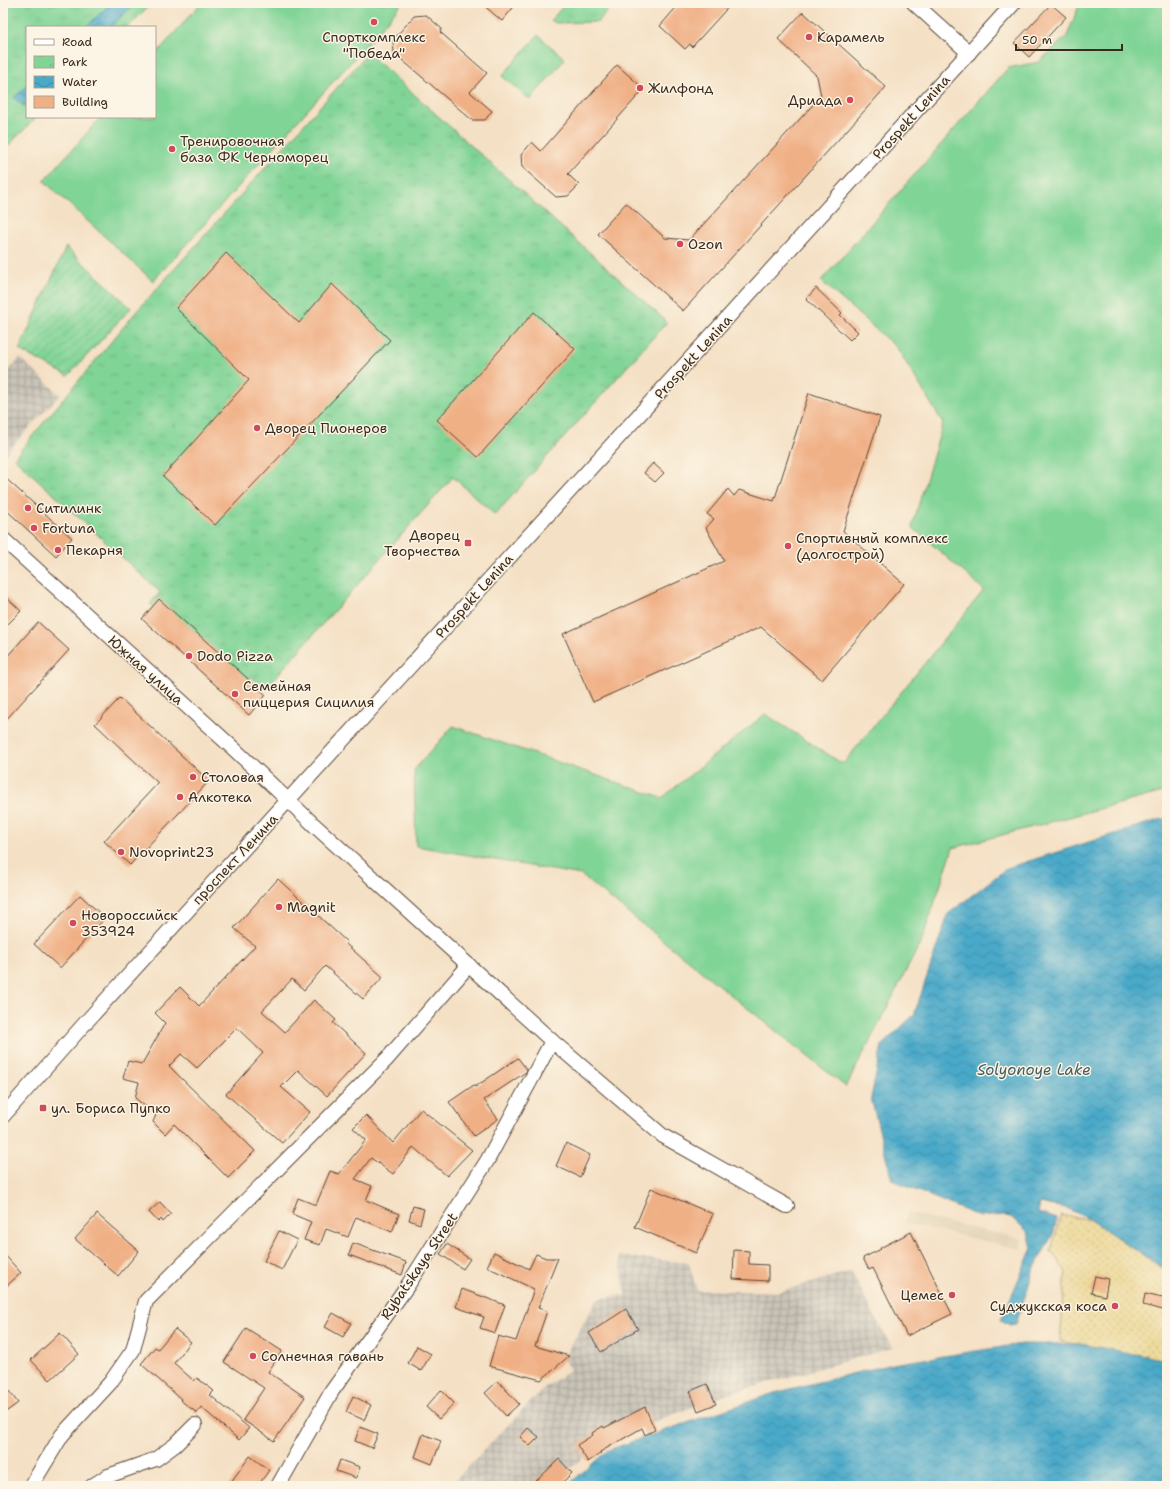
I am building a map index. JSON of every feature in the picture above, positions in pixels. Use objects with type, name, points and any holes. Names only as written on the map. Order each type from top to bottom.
[{"type":"street","points":[[914,3],[969,53]]},
{"type":"street","name":"Prospekt Lenina","points":[[288,801],[1014,3]]},
{"type":"street","name":"Южная улица","points":[[3,539],[552,1041],[663,1136],[787,1206]]},
{"type":"street","name":"проспект Ленина","points":[[3,1116],[87,1021],[288,801]]},
{"type":"street","points":[[31,1486],[62,1435],[110,1383],[133,1350],[146,1301],[387,1059],[469,965]]},
{"type":"street","name":"Rybatskaya Street","points":[[278,1486],[332,1391],[408,1285],[487,1161],[552,1041]]},
{"type":"street","points":[[92,1486],[108,1476],[156,1459],[175,1445],[195,1424]]},
{"type":"shaded area","points":[[20,358],[60,395],[5,454],[3,452],[3,376]]},
{"type":"shaded area","points":[[907,1213],[1022,1239],[1020,1249],[905,1223]]},
{"type":"shaded area","points":[[619,1256],[689,1263],[697,1290],[778,1292],[851,1271],[892,1348],[722,1396],[608,1439],[547,1486],[449,1486],[545,1387],[570,1371],[563,1358],[598,1298],[626,1295]]},
{"type":"green space","points":[[3,3],[152,3],[129,26],[26,26],[26,118],[36,118],[3,151]]},
{"type":"green space","name":"Тренировочная база ФК Черноморец","points":[[201,3],[402,3],[370,41],[153,281],[44,181],[100,118],[156,118],[156,54]]},
{"type":"green space","points":[[566,3],[614,3],[598,22],[556,23],[551,20]]},
{"type":"green space","points":[[1080,3],[1167,3],[1167,791],[953,848],[922,940],[846,1087],[581,875],[416,846],[414,770],[453,726],[662,798],[765,714],[843,764],[984,590],[912,527],[943,423],[897,348],[821,281],[1008,68],[1039,62],[1067,36]]},
{"type":"green space","points":[[538,35],[565,59],[530,100],[502,76]]},
{"type":"green space","points":[[368,53],[667,322],[495,515],[453,477],[265,689],[251,676],[241,687],[150,604],[160,592],[14,458],[136,312]]},
{"type":"green space","points":[[66,247],[131,308],[68,376],[19,350]]},
{"type":"sand","name":"Суджукская коса","points":[[1061,1215],[1091,1220],[1167,1271],[1167,1360],[1060,1341],[1066,1272],[1051,1251]]},
{"type":"water","points":[[111,3],[136,3],[111,26],[87,26]]},
{"type":"water","points":[[26,86],[26,105],[24,106],[14,98]]},
{"type":"water","name":"Solyonoye Lake","points":[[1161,819],[1167,819],[1167,1271],[1091,1220],[1069,1209],[1040,1203],[1038,1213],[1057,1219],[1053,1234],[1034,1269],[1016,1324],[1010,1325],[1001,1320],[1032,1248],[1028,1232],[1013,1218],[1003,1215],[980,1217],[892,1180],[871,1098],[882,1045],[914,1015],[948,914],[1007,868]]},
{"type":"water","points":[[1021,1344],[1081,1344],[1167,1360],[1167,1486],[567,1486],[608,1450],[774,1393],[892,1364]]},
{"type":"building","points":[[481,3],[517,3],[502,21]]},
{"type":"building","points":[[680,3],[732,3],[692,47],[690,44],[685,49],[660,26]]},
{"type":"building","points":[[1051,4],[1066,17],[1029,57],[1014,43]]},
{"type":"building","points":[[803,12],[886,87],[683,311],[598,234],[626,203],[665,238],[689,240],[821,96],[817,76],[778,39]]},
{"type":"building","points":[[426,15],[442,29],[440,32],[487,73],[470,92],[492,111],[485,120],[472,120],[394,53],[393,40],[414,16]]},
{"type":"building","points":[[617,65],[644,89],[568,174],[579,185],[568,196],[556,197],[522,167],[521,155],[532,142],[541,151]]},
{"type":"building","name":"Дворец Пионеров","points":[[226,253],[299,323],[332,284],[390,340],[215,525],[163,476],[249,380],[176,308]]},
{"type":"building","points":[[816,288],[842,313],[840,315],[858,332],[850,340],[806,299]]},
{"type":"building","points":[[534,312],[575,349],[478,457],[437,420]]},
{"type":"building","name":"Спортивный комплекс (долгострой)","points":[[809,393],[880,417],[843,531],[904,584],[822,680],[761,627],[593,702],[563,634],[724,561],[706,528],[714,519],[707,514],[728,489],[734,496],[739,490],[774,501]]},
{"type":"building","points":[[653,463],[664,473],[655,482],[644,473]]},
{"type":"building","points":[[3,476],[72,538],[56,556],[3,507]]},
{"type":"building","points":[[3,594],[21,611],[3,629]]},
{"type":"building","points":[[159,599],[266,695],[249,715],[142,619]]},
{"type":"building","points":[[38,622],[69,650],[3,723],[3,661]]},
{"type":"building","points":[[120,698],[209,781],[130,865],[104,841],[158,783],[95,724]]},
{"type":"building","points":[[278,879],[383,977],[363,999],[325,966],[304,990],[292,979],[262,1011],[285,1032],[314,1000],[336,1020],[333,1023],[366,1053],[327,1096],[298,1070],[281,1087],[310,1112],[282,1143],[226,1094],[263,1053],[237,1028],[197,1068],[181,1054],[169,1066],[255,1151],[228,1178],[174,1124],[165,1134],[153,1122],[156,1115],[135,1098],[139,1082],[123,1078],[128,1061],[142,1064],[165,1023],[155,1013],[180,987],[199,1006],[255,946],[234,928]]},
{"type":"building","points":[[80,895],[105,918],[60,968],[34,944]]},
{"type":"building","points":[[518,1058],[527,1070],[526,1072],[484,1100],[498,1119],[474,1136],[449,1102],[474,1085],[475,1087]]},
{"type":"building","points":[[421,1109],[472,1150],[447,1176],[413,1147],[393,1174],[371,1158],[355,1179],[372,1186],[366,1200],[399,1214],[392,1232],[356,1217],[348,1237],[326,1229],[320,1245],[304,1240],[311,1222],[292,1214],[298,1198],[316,1205],[330,1171],[339,1174],[366,1140],[353,1128],[366,1115],[393,1143]]},
{"type":"building","points":[[566,1143],[590,1155],[580,1177],[556,1166]]},
{"type":"building","points":[[651,1188],[713,1214],[696,1253],[635,1227]]},
{"type":"building","points":[[160,1202],[171,1214],[163,1222],[161,1219],[158,1222],[149,1212]]},
{"type":"building","points":[[413,1206],[424,1209],[420,1224],[409,1220]]},
{"type":"building","points":[[97,1214],[139,1251],[118,1276],[75,1239]]},
{"type":"building","points":[[279,1231],[297,1240],[282,1270],[264,1261]]},
{"type":"building","points":[[911,1232],[952,1314],[907,1336],[873,1268],[869,1270],[863,1258]]},
{"type":"building","points":[[353,1243],[406,1262],[402,1275],[349,1255]]},
{"type":"building","points":[[447,1244],[470,1259],[463,1269],[440,1254]]},
{"type":"building","points":[[734,1250],[749,1251],[749,1264],[768,1265],[768,1281],[733,1279]]},
{"type":"building","points":[[494,1252],[529,1269],[536,1254],[546,1258],[558,1258],[538,1308],[547,1311],[535,1346],[569,1356],[541,1380],[489,1366],[498,1336],[516,1341],[534,1289],[487,1267]]},
{"type":"building","points":[[3,1253],[21,1273],[3,1289]]},
{"type":"building","points":[[1095,1276],[1108,1279],[1105,1296],[1091,1293]]},
{"type":"building","points":[[462,1289],[505,1305],[495,1333],[480,1328],[484,1317],[456,1307]]},
{"type":"building","points":[[1145,1294],[1167,1299],[1167,1311],[1143,1305]]},
{"type":"building","points":[[626,1309],[638,1329],[601,1352],[589,1333]]},
{"type":"building","points":[[333,1313],[351,1323],[343,1337],[325,1327]]},
{"type":"building","points":[[246,1328],[282,1351],[268,1372],[305,1397],[274,1441],[243,1420],[264,1388],[224,1362]]},
{"type":"building","points":[[175,1329],[191,1342],[174,1363],[194,1381],[197,1378],[214,1391],[210,1395],[249,1428],[239,1440],[201,1407],[197,1413],[180,1400],[181,1399],[141,1364],[155,1347],[158,1349]]},
{"type":"building","points":[[60,1333],[79,1354],[50,1380],[31,1360]]},
{"type":"building","points":[[417,1346],[431,1354],[421,1371],[408,1363]]},
{"type":"building","points":[[498,1381],[519,1404],[506,1416],[485,1393]]},
{"type":"building","points":[[3,1383],[18,1403],[3,1414]]},
{"type":"building","points":[[707,1384],[716,1404],[698,1411],[690,1391]]},
{"type":"building","points":[[441,1390],[454,1403],[439,1419],[426,1407]]},
{"type":"building","points":[[353,1396],[371,1405],[364,1420],[346,1412]]},
{"type":"building","points":[[645,1407],[655,1430],[645,1435],[642,1428],[600,1452],[601,1453],[588,1462],[577,1445],[593,1435],[592,1433],[603,1426],[604,1428]]},
{"type":"building","points":[[360,1427],[378,1434],[372,1448],[355,1441]]},
{"type":"building","points":[[528,1428],[539,1437],[530,1446],[520,1437]]},
{"type":"building","points":[[423,1434],[441,1441],[432,1464],[415,1457]]},
{"type":"building","points":[[250,1456],[269,1470],[258,1486],[228,1486]]},
{"type":"building","points":[[559,1459],[572,1473],[559,1486],[531,1486]]},
{"type":"building","points":[[340,1460],[360,1467],[356,1478],[336,1471]]},
{"type":"place","name":"Спорткомплекс \"Победа\"","points":[[374,22]]},
{"type":"place","name":"Карамель","points":[[809,37]]},
{"type":"place","name":"Жилфонд","points":[[640,88]]},
{"type":"place","name":"Дриада","points":[[850,100]]},
{"type":"place","name":"Тренировочная база ФК Черноморец","points":[[172,149]]},
{"type":"place","name":"Ozon","points":[[680,244]]},
{"type":"place","name":"Дворец Пионеров","points":[[257,428]]},
{"type":"place","name":"Ситилинк","points":[[28,508]]},
{"type":"place","name":"Fortuna","points":[[34,528]]},
{"type":"place","name":"Дворец Творчества","points":[[468,543]]},
{"type":"place","name":"Спортивный комплекс (долгострой)","points":[[788,546]]},
{"type":"place","name":"Пекарня","points":[[58,550]]},
{"type":"place","name":"Dodo Pizza","points":[[189,656]]},
{"type":"place","name":"Семейная пиццерия Сицилия","points":[[235,694]]},
{"type":"place","name":"Столовая","points":[[193,777]]},
{"type":"place","name":"Алкотека","points":[[180,797]]},
{"type":"place","name":"Novoprint23","points":[[121,852]]},
{"type":"place","name":"Magnit","points":[[279,907]]},
{"type":"place","name":"Новороссийск 353924","points":[[73,923]]},
{"type":"place","name":"ул. Бориса Пупко","points":[[43,1108]]},
{"type":"place","name":"Цемес","points":[[952,1295]]},
{"type":"place","name":"Суджукская коса","points":[[1115,1306]]},
{"type":"place","name":"Солнечная гавань","points":[[253,1356]]}]
